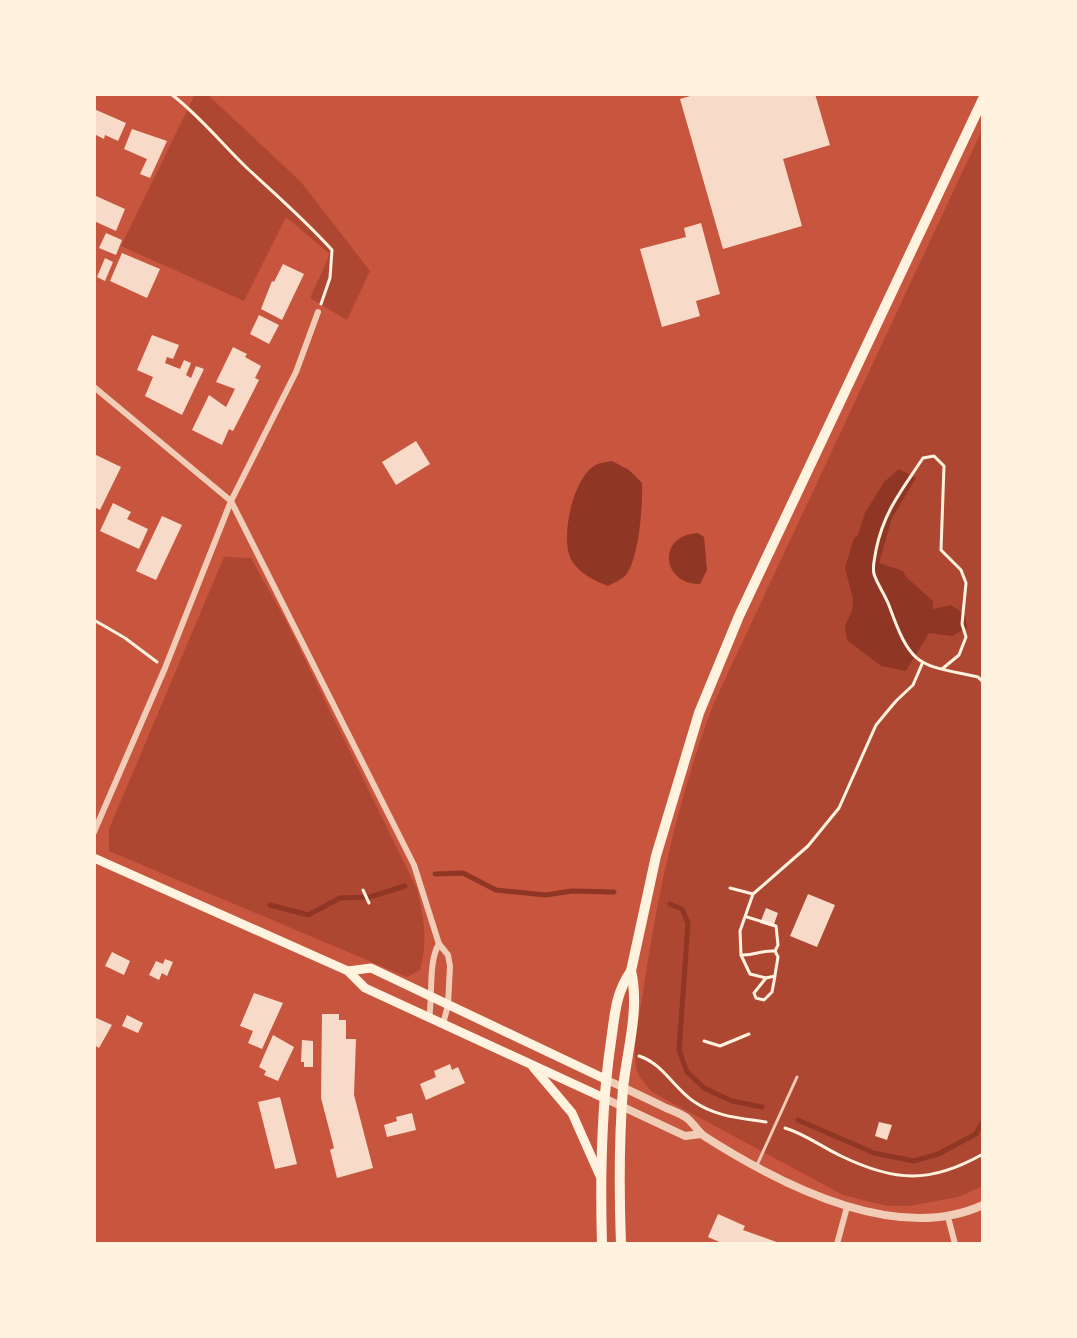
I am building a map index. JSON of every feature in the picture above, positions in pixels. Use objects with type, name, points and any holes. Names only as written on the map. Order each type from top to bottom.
[{"type":"main road","points":[[602,1244],[600,1176],[605,1079],[620,988],[631,971],[656,856],[699,713],[739,616],[983,99]]},
{"type":"main road","points":[[94,858],[348,971],[365,988],[604,1098]]},
{"type":"main road","points":[[348,971],[371,968],[605,1079]]},
{"type":"main road","points":[[621,1244],[619,1181],[623,1088],[635,989],[631,971]]},
{"type":"main road","points":[[531,1065],[572,1113],[600,1176]]},
{"type":"street","points":[[94,832],[165,668],[231,501],[296,372],[318,312]]},
{"type":"street","points":[[94,387],[231,501],[414,865],[439,944],[448,955],[448,1005],[443,1024]]},
{"type":"street","points":[[429,1018],[433,958],[439,944]]},
{"type":"street","points":[[605,1079],[688,1119],[701,1134],[757,1165],[847,1207],[908,1218],[948,1217],[983,1205]]},
{"type":"street","points":[[604,1098],[685,1136],[701,1134]]},
{"type":"street","points":[[837,1244],[847,1207]]},
{"type":"street","points":[[948,1217],[955,1244]]},
{"type":"lane","points":[[757,1165],[797,1077]]},
{"type":"path","points":[[171,94],[195,112],[245,167],[296,211],[332,250],[330,278],[318,312]]},
{"type":"path","points":[[942,669],[959,655],[966,637],[962,624],[966,583],[961,570],[941,550],[944,466],[934,456],[923,458],[890,505],[873,567],[903,642],[916,659],[922,664],[942,669],[978,677],[983,682]]},
{"type":"path","points":[[94,620],[156,661]]},
{"type":"path","points":[[775,976],[766,978],[750,974],[741,955],[740,931],[753,894],[808,846],[839,808],[876,725],[913,685],[922,664]]},
{"type":"path","points":[[730,888],[753,894]]},
{"type":"path","points":[[363,890],[369,903]]},
{"type":"path","points":[[746,917],[776,926],[778,945],[775,951]]},
{"type":"path","points":[[741,955],[750,956],[761,950],[775,951]]},
{"type":"path","points":[[766,978],[754,993],[756,998],[764,1000],[772,992],[778,957],[775,951]]},
{"type":"path","points":[[704,1041],[720,1046],[749,1034]]},
{"type":"path","points":[[636,1055],[659,1067],[674,1085],[709,1110],[743,1121],[790,1129],[841,1156],[897,1175],[925,1177],[943,1174],[983,1154]]},
{"type":"shaded area","points":[[195,94],[207,94],[301,182],[370,271],[347,320],[310,298],[330,254],[286,217],[244,301],[121,246]]},
{"type":"shaded area","points":[[983,128],[983,1186],[958,1197],[909,1206],[887,1206],[843,1195],[652,1092],[637,1070],[636,1040],[670,847],[713,705]]},
{"type":"shaded area","points":[[612,461],[629,470],[642,483],[642,492],[634,558],[625,576],[608,586],[575,566],[568,551],[567,539],[570,510],[580,483],[594,466]]},
{"type":"shaded area","points":[[899,469],[916,478],[892,518],[879,563],[903,571],[933,601],[933,609],[951,605],[965,615],[967,628],[952,636],[929,633],[906,671],[881,666],[847,640],[845,626],[852,611],[853,599],[845,568],[854,538],[884,482]]},
{"type":"shaded area","points":[[698,533],[704,537],[707,570],[700,584],[678,577],[669,560],[675,542]]},
{"type":"shaded area","points":[[224,557],[251,558],[287,623],[417,889],[424,949],[420,970],[407,977],[109,851],[109,829]]},
{"type":"building","points":[[697,94],[815,94],[830,145],[783,159],[802,226],[723,249],[680,99]]},
{"type":"building","points":[[94,109],[126,123],[118,141],[94,134]]},
{"type":"building","points":[[132,129],[167,141],[150,178],[140,174],[147,159],[124,149]]},
{"type":"building","points":[[96,196],[125,209],[116,231],[94,221]]},
{"type":"building","points":[[701,223],[720,294],[696,301],[700,316],[662,327],[640,249],[686,237],[684,228]]},
{"type":"building","points":[[106,233],[122,240],[116,255],[99,248]]},
{"type":"building","points":[[122,253],[160,269],[147,298],[110,281]]},
{"type":"building","points":[[105,258],[113,262],[105,281],[97,277]]},
{"type":"building","points":[[283,264],[304,274],[282,320],[261,309],[272,281]]},
{"type":"building","points":[[259,315],[279,325],[269,344],[250,334]]},
{"type":"building","points":[[152,335],[179,345],[173,359],[167,357],[165,363],[180,369],[184,360],[191,363],[186,375],[191,378],[196,366],[204,369],[182,415],[145,396],[153,377],[137,370]]},
{"type":"building","points":[[233,347],[261,366],[255,378],[259,380],[233,431],[229,429],[222,445],[192,430],[209,395],[226,407],[235,389],[216,382]]},
{"type":"building","points":[[416,441],[430,464],[396,485],[382,462]]},
{"type":"building","points":[[96,455],[121,467],[100,510],[94,507]]},
{"type":"building","points":[[113,503],[131,512],[127,519],[148,529],[139,549],[100,531]]},
{"type":"building","points":[[162,516],[182,525],[156,580],[136,571]]},
{"type":"building","points":[[808,894],[835,905],[817,947],[790,936]]},
{"type":"building","points":[[766,908],[778,913],[773,927],[760,923]]},
{"type":"building","points":[[112,952],[130,961],[124,975],[105,966]]},
{"type":"building","points":[[165,959],[173,962],[167,976],[162,973],[159,980],[149,975],[156,961],[163,964]]},
{"type":"building","points":[[254,993],[283,1003],[262,1049],[248,1043],[253,1031],[240,1026]]},
{"type":"building","points":[[322,1014],[339,1014],[339,1020],[346,1020],[346,1039],[356,1039],[354,1095],[373,1168],[337,1178],[330,1150],[334,1148],[321,1098]]},
{"type":"building","points":[[127,1015],[143,1023],[138,1033],[122,1026]]},
{"type":"building","points":[[94,1017],[112,1025],[99,1048],[94,1045]]},
{"type":"building","points":[[273,1035],[294,1047],[278,1081],[264,1075],[266,1071],[259,1067]]},
{"type":"building","points":[[302,1040],[313,1041],[313,1067],[304,1067],[304,1062],[301,1062]]},
{"type":"building","points":[[450,1064],[452,1070],[458,1067],[465,1083],[426,1100],[420,1084],[436,1077],[434,1071]]},
{"type":"building","points":[[280,1097],[297,1164],[275,1169],[258,1102]]},
{"type":"building","points":[[412,1113],[416,1130],[387,1137],[384,1125],[397,1121],[396,1117]]},
{"type":"building","points":[[879,1122],[892,1125],[887,1140],[875,1136]]},
{"type":"building","points":[[718,1214],[745,1226],[743,1230],[782,1244],[724,1244],[708,1237]]},
{"type":"waterway","points":[[435,874],[463,873],[496,890],[546,895],[572,891],[614,892]]},
{"type":"waterway","points":[[270,905],[308,915],[340,898],[370,897],[405,886]]},
{"type":"waterway","points":[[670,904],[682,909],[688,923],[679,1050],[687,1072],[704,1088],[732,1101],[762,1107]]},
{"type":"waterway","points":[[798,1120],[874,1153],[914,1161],[938,1154],[976,1134],[983,1121]]}]
